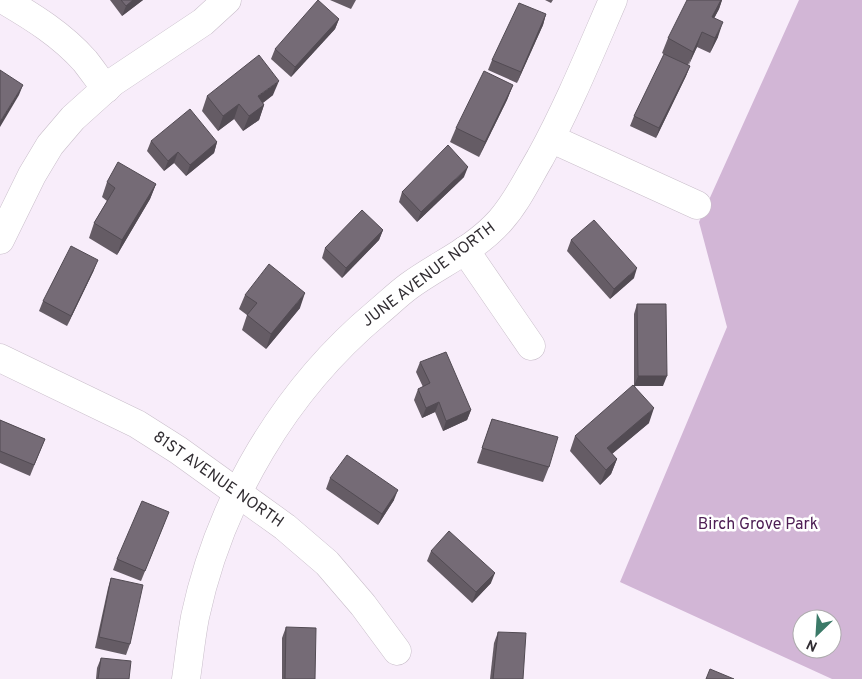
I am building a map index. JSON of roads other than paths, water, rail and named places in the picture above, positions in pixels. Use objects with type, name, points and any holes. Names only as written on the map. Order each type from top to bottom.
[{"type":"street","points":[[4,0],[59,36],[85,61],[106,89]]},
{"type":"street","points":[[0,240],[19,199],[50,146],[73,118],[121,77],[203,22],[227,0]]},
{"type":"street","name":"JUNE AVENUE NORTH","points":[[186,679],[198,608],[213,552],[237,493],[272,431],[318,370],[358,328],[403,291],[470,247],[500,221],[522,191],[552,138],[613,0]]},
{"type":"street","points":[[552,138],[697,206]]},
{"type":"street","points":[[464,250],[531,346]]},
{"type":"street","name":"81ST AVENUE NORTH","points":[[0,358],[137,424],[178,450],[285,527],[327,563],[363,605],[397,652]]},
{"type":"park label","name":"Birch Grove Park","points":[[758,525]]}]
